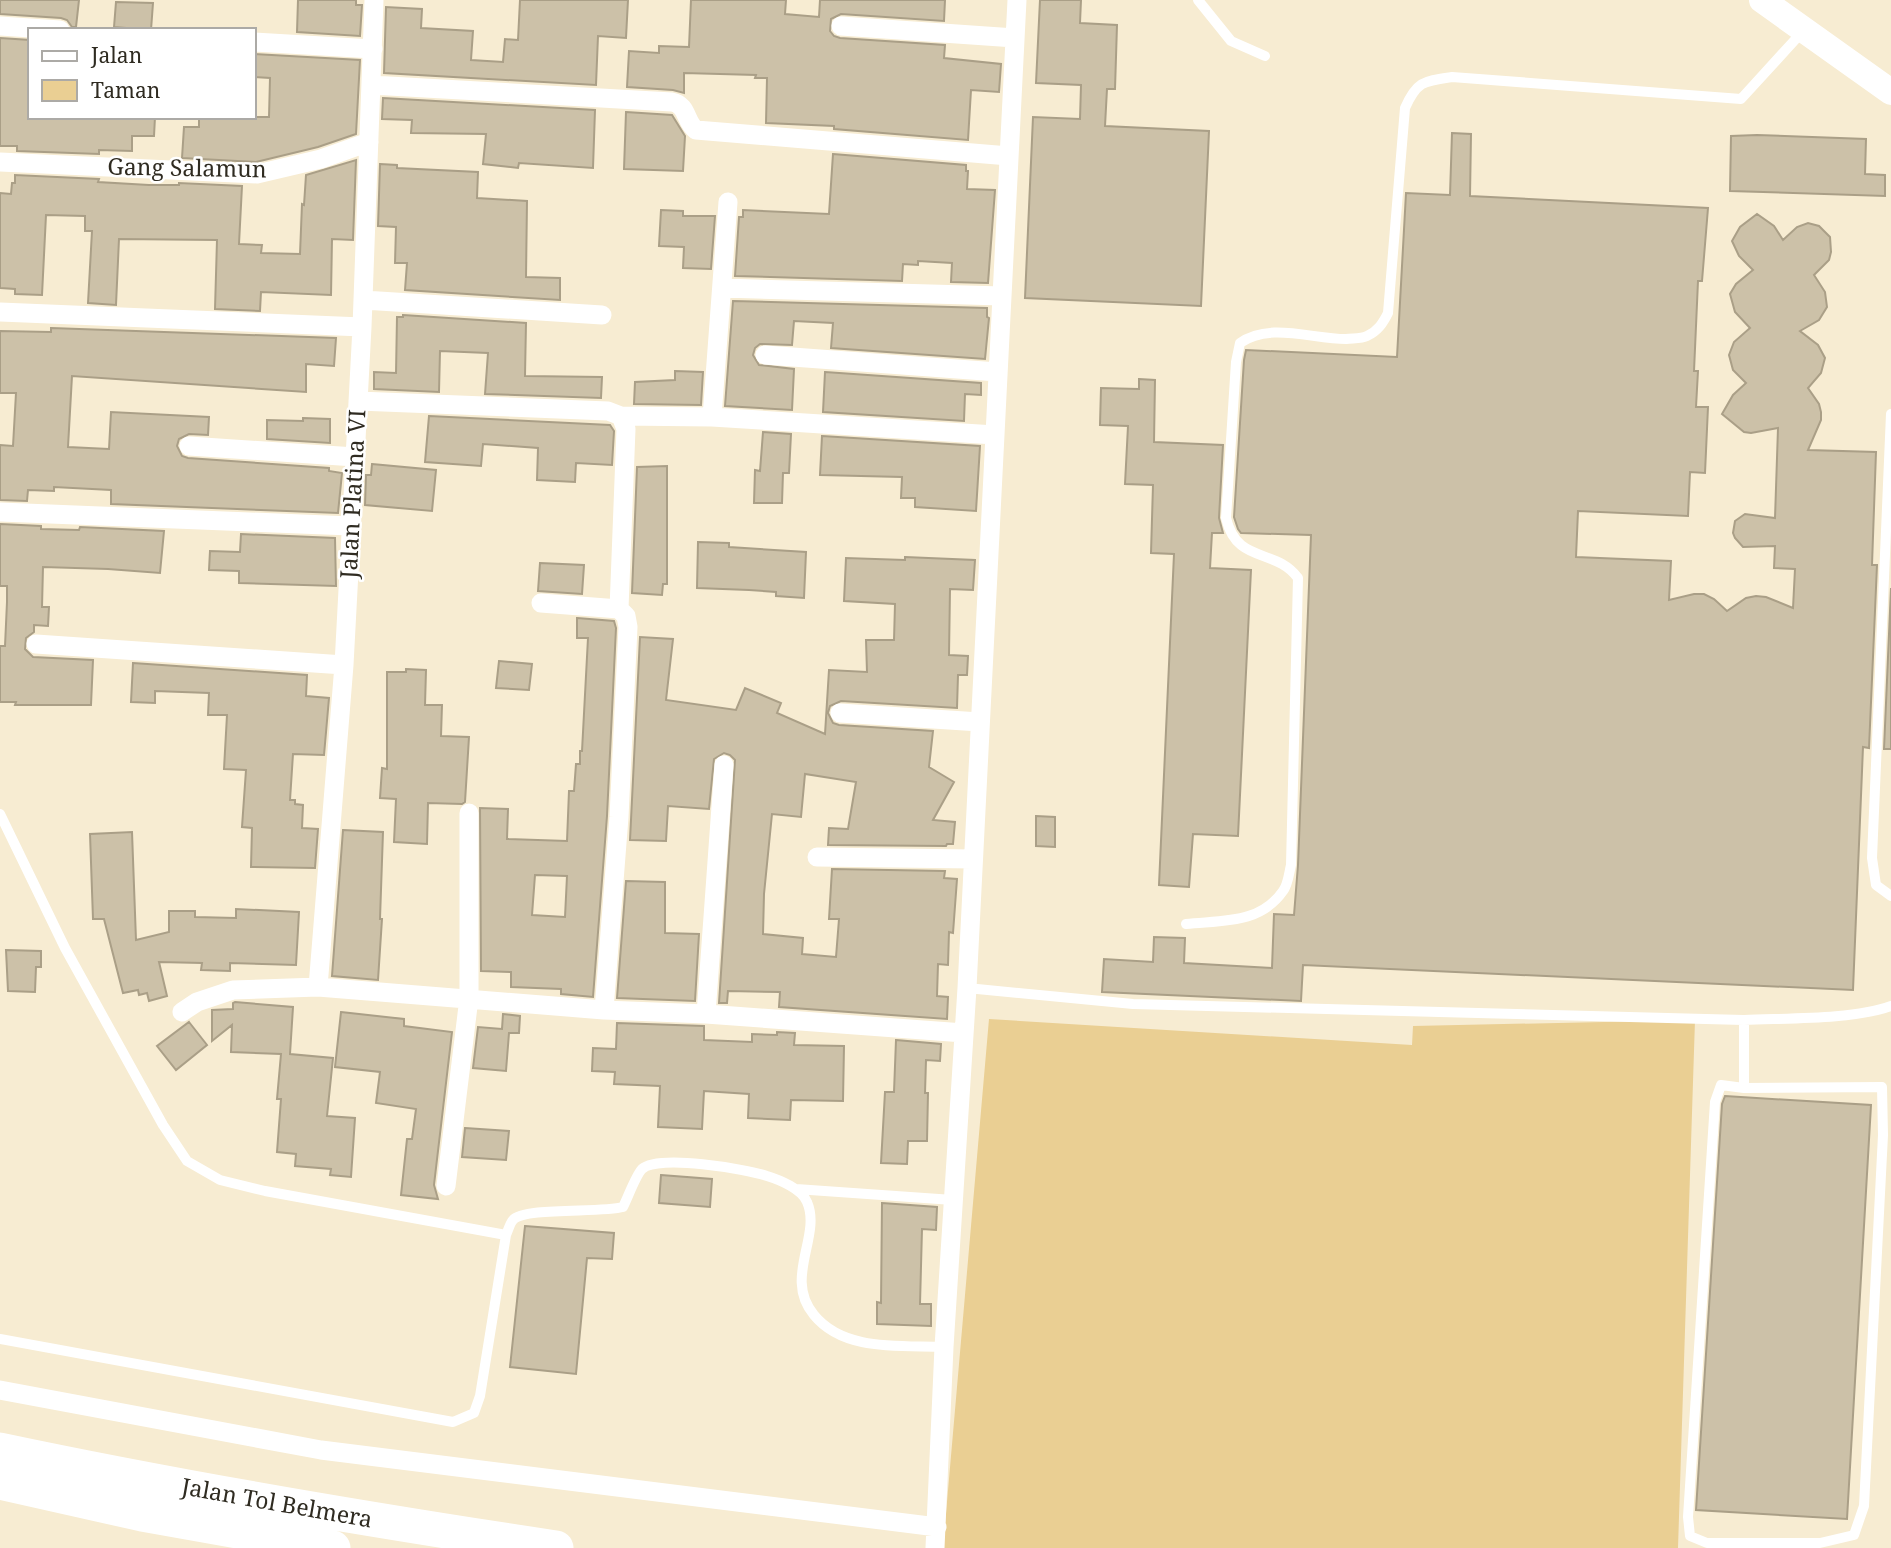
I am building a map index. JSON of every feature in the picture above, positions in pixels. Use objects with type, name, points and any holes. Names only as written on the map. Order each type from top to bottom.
[{"type":"highway","name":"Jalan Tol Belmera","points":[[0,1451],[243,1498],[556,1548]]},
{"type":"highway","name":"Jalan Tol Belmera","points":[[0,1482],[142,1514],[333,1548]]},
{"type":"street","name":"Jalan Platina VI","points":[[318,987],[344,664],[362,327],[374,0]]},
{"type":"street","points":[[935,1548],[944,1347],[967,988],[1017,0]]},
{"type":"street","points":[[1762,0],[1891,92]]},
{"type":"street","points":[[0,26],[30,28]]},
{"type":"street","points":[[841,26],[1015,38]]},
{"type":"street","points":[[256,42],[373,49]]},
{"type":"street","points":[[371,85],[672,102],[684,108],[689,125],[695,130],[1009,156]]},
{"type":"street","name":"Gang Salamun","points":[[0,162],[257,174],[321,159],[369,142]]},
{"type":"street","points":[[712,417],[728,202]]},
{"type":"street","points":[[722,288],[1002,296]]},
{"type":"street","points":[[363,300],[602,315]]},
{"type":"street","points":[[0,312],[362,327]]},
{"type":"street","points":[[765,355],[998,372]]},
{"type":"street","points":[[358,401],[608,411],[621,416],[712,417],[995,435]]},
{"type":"street","points":[[619,609],[626,429],[621,416]]},
{"type":"street","points":[[189,446],[355,457]]},
{"type":"street","points":[[0,512],[351,526]]},
{"type":"street","points":[[541,603],[619,609],[626,616],[628,627],[619,817],[604,1010]]},
{"type":"street","points":[[36,644],[344,664]]},
{"type":"street","points":[[840,713],[980,722]]},
{"type":"street","points":[[706,1014],[724,765]]},
{"type":"street","points":[[446,1186],[469,998],[469,813]]},
{"type":"street","points":[[817,857],[973,859]]},
{"type":"street","points":[[182,1012],[197,1002],[233,990],[318,987],[604,1010],[706,1014],[964,1033]]},
{"type":"street","points":[[0,1390],[321,1450],[937,1527]]},
{"type":"lane","points":[[1198,0],[1231,41],[1265,56]]},
{"type":"lane","points":[[1186,925],[1252,917],[1268,907],[1285,890],[1291,864],[1298,578],[1291,569],[1237,544],[1230,533],[1226,518],[1236,362],[1240,343],[1252,334],[1268,332],[1342,339],[1365,338],[1380,328],[1388,313],[1405,108],[1413,90],[1430,80],[1452,77],[1741,99],[1805,29]]},
{"type":"lane","points":[[1891,414],[1872,858],[1876,884],[1891,896]]},
{"type":"lane","points":[[0,814],[65,948],[163,1125],[187,1161],[220,1180],[265,1191],[506,1235]]},
{"type":"lane","points":[[967,988],[1133,1004],[1744,1020],[1815,1017],[1891,1006]]},
{"type":"lane","points":[[1744,1020],[1744,1088]]},
{"type":"lane","points":[[1721,1085],[1744,1088],[1882,1087],[1883,1135],[1864,1506],[1854,1535],[1820,1543],[1707,1543],[1690,1536],[1688,1517],[1715,1102],[1721,1085]]},
{"type":"lane","points":[[0,1339],[453,1422],[474,1413],[480,1396],[506,1235],[513,1220],[521,1214],[610,1210],[623,1207],[642,1168],[658,1161],[680,1161],[767,1176],[796,1189],[953,1200]]},
{"type":"lane","points":[[796,1189],[807,1200],[810,1219],[800,1278],[804,1297],[814,1315],[828,1327],[857,1343],[944,1347]]},
{"type":"green space","points":[[989,1019],[1412,1045],[1413,1026],[1695,1020],[1678,1548],[943,1548]]},
{"type":"building","points":[[0,0],[79,0],[76,27],[61,18],[0,14]]},
{"type":"building","points":[[298,0],[356,0],[356,5],[362,5],[360,36],[297,32]]},
{"type":"building","points":[[520,0],[628,0],[626,38],[598,36],[596,85],[384,73],[386,7],[422,9],[421,28],[473,31],[471,60],[503,62],[505,39],[518,40]]},
{"type":"building","points":[[691,0],[786,0],[785,14],[819,17],[820,0],[945,0],[944,21],[841,14],[831,19],[830,31],[840,38],[945,45],[944,58],[1001,64],[999,92],[971,90],[968,140],[834,129],[834,126],[766,123],[767,78],[755,78],[756,75],[684,73],[684,93],[627,87],[629,51],[659,53],[659,46],[689,47]]},
{"type":"building","points":[[1040,0],[1081,0],[1080,23],[1117,25],[1115,89],[1107,89],[1105,126],[1209,131],[1201,306],[1025,298],[1033,117],[1080,119],[1081,85],[1036,83]]},
{"type":"building","points":[[116,2],[153,3],[151,28],[114,27]]},
{"type":"building","points":[[0,38],[28,40],[28,119],[155,119],[154,136],[132,136],[132,151],[99,150],[99,154],[17,151],[17,146],[0,146]]},
{"type":"building","points":[[256,54],[360,60],[356,134],[318,147],[256,162],[182,158],[184,127],[199,127],[199,119],[269,117],[270,78],[256,77]]},
{"type":"building","points":[[383,98],[595,110],[593,168],[519,163],[518,168],[483,164],[486,134],[411,133],[412,120],[382,119]]},
{"type":"building","points":[[626,112],[672,115],[685,136],[683,171],[624,169]]},
{"type":"building","points":[[1452,133],[1471,134],[1470,196],[1708,208],[1702,281],[1698,281],[1694,371],[1698,371],[1696,407],[1708,407],[1705,473],[1690,472],[1688,516],[1578,511],[1576,557],[1671,561],[1669,600],[1704,594],[1727,611],[1746,598],[1756,596],[1766,597],[1793,608],[1795,569],[1774,568],[1775,546],[1743,547],[1733,533],[1735,521],[1745,514],[1775,518],[1778,428],[1744,432],[1722,414],[1733,395],[1746,383],[1733,370],[1729,355],[1734,342],[1750,328],[1735,312],[1730,294],[1736,284],[1753,270],[1739,256],[1732,241],[1740,227],[1757,214],[1774,226],[1783,240],[1797,227],[1808,223],[1819,226],[1830,237],[1829,260],[1814,275],[1825,292],[1827,307],[1819,320],[1800,331],[1818,345],[1825,358],[1821,373],[1808,388],[1819,404],[1821,420],[1808,450],[1876,452],[1872,565],[1877,565],[1869,748],[1863,747],[1853,990],[1303,965],[1301,1001],[1102,992],[1104,959],[1153,962],[1154,937],[1185,938],[1184,963],[1272,968],[1274,914],[1294,915],[1311,535],[1241,533],[1238,529],[1234,517],[1246,350],[1397,357],[1406,193],[1450,195]]},
{"type":"building","points":[[1731,136],[1866,139],[1865,174],[1885,175],[1885,196],[1730,191]]},
{"type":"building","points":[[833,154],[966,165],[967,189],[995,190],[988,283],[951,282],[952,263],[918,261],[918,265],[903,264],[902,281],[735,276],[739,217],[743,217],[743,210],[829,214]]},
{"type":"building","points":[[356,160],[353,240],[332,239],[331,295],[261,292],[260,311],[215,309],[217,240],[119,239],[116,305],[88,303],[92,231],[85,231],[85,216],[46,215],[42,295],[15,294],[15,289],[0,288],[0,193],[11,194],[15,175],[99,179],[98,182],[149,185],[179,183],[242,186],[239,244],[262,245],[261,253],[300,254],[306,175]]},
{"type":"building","points":[[380,164],[397,165],[397,168],[478,172],[477,198],[527,201],[526,277],[560,278],[560,300],[405,290],[407,263],[395,263],[396,227],[378,226]]},
{"type":"building","points":[[661,210],[683,211],[683,216],[715,216],[711,269],[683,268],[684,247],[659,246]]},
{"type":"building","points":[[733,301],[987,308],[989,318],[985,359],[831,348],[833,323],[794,321],[792,345],[760,344],[753,355],[759,365],[794,369],[792,410],[725,406]]},
{"type":"building","points":[[403,315],[526,323],[525,376],[602,377],[601,398],[485,394],[488,353],[440,351],[439,392],[374,389],[374,372],[396,373],[397,317]]},
{"type":"building","points":[[51,328],[336,338],[334,366],[306,364],[306,392],[72,376],[68,447],[109,449],[111,412],[209,417],[208,435],[189,434],[179,439],[177,446],[182,456],[329,468],[329,471],[342,473],[338,513],[111,504],[111,490],[54,487],[54,491],[28,490],[27,501],[0,500],[0,445],[13,446],[16,393],[0,393],[0,331],[51,332]]},
{"type":"building","points":[[675,371],[703,372],[701,405],[634,404],[635,382],[675,380]]},
{"type":"building","points":[[825,372],[981,383],[981,395],[965,394],[964,421],[823,412]]},
{"type":"building","points":[[1139,379],[1155,380],[1154,442],[1223,445],[1219,518],[1223,533],[1212,533],[1210,568],[1251,570],[1238,836],[1193,834],[1189,887],[1159,885],[1174,554],[1151,553],[1153,485],[1125,484],[1128,426],[1100,425],[1101,388],[1139,389]]},
{"type":"building","points":[[429,416],[610,425],[614,431],[612,465],[576,463],[575,482],[537,480],[538,448],[483,444],[481,466],[425,462]]},
{"type":"building","points":[[303,418],[330,419],[330,443],[267,439],[267,420],[303,421]]},
{"type":"building","points":[[763,432],[791,434],[789,473],[783,473],[782,503],[754,503],[755,470],[760,471]]},
{"type":"building","points":[[822,436],[980,446],[976,511],[915,507],[915,498],[901,498],[902,477],[820,475]]},
{"type":"building","points":[[372,464],[436,470],[432,511],[365,505],[366,475],[371,475]]},
{"type":"building","points":[[667,466],[667,584],[663,584],[662,595],[632,593],[637,467]]},
{"type":"building","points":[[0,524],[41,526],[41,529],[79,530],[80,527],[164,531],[160,573],[43,567],[42,607],[49,607],[48,626],[34,625],[34,632],[26,638],[25,649],[33,657],[93,660],[91,705],[15,705],[16,702],[0,702],[0,646],[5,646],[7,586],[0,586]]},
{"type":"building","points":[[241,534],[335,538],[336,586],[239,583],[239,571],[209,570],[210,551],[240,552]]},
{"type":"building","points":[[698,542],[729,543],[729,547],[806,552],[804,598],[776,596],[776,592],[697,588]]},
{"type":"building","points":[[905,557],[975,560],[973,590],[950,589],[949,655],[968,656],[967,675],[958,675],[957,708],[841,701],[830,706],[828,713],[833,723],[839,725],[933,731],[929,767],[954,782],[933,820],[955,822],[953,844],[828,845],[829,828],[848,829],[856,782],[805,774],[801,817],[772,814],[763,934],[803,938],[802,954],[836,957],[839,919],[829,919],[832,869],[945,871],[944,878],[957,879],[953,933],[949,932],[948,965],[938,964],[937,996],[948,997],[947,1019],[779,1007],[780,992],[728,991],[727,1003],[719,1003],[735,760],[724,753],[714,759],[709,809],[668,806],[666,841],[630,840],[640,637],[673,639],[666,700],[736,710],[745,688],[781,703],[777,713],[825,734],[829,670],[867,672],[866,640],[894,640],[895,604],[844,601],[846,558],[905,560]]},
{"type":"building","points":[[540,563],[584,565],[582,594],[538,591]]},
{"type":"building","points":[[1891,588],[1891,749],[1884,749]]},
{"type":"building","points":[[577,618],[614,621],[616,628],[607,816],[593,997],[561,994],[561,989],[511,987],[511,972],[481,971],[480,808],[508,809],[507,839],[567,841],[569,791],[574,791],[576,764],[580,764],[582,751],[588,638],[577,638]],"holes":[[[535,875],[567,876],[565,917],[532,915]]]},
{"type":"building","points":[[499,661],[532,664],[529,690],[496,688]]},
{"type":"building","points":[[133,663],[307,675],[306,696],[329,698],[324,755],[293,754],[290,800],[303,805],[302,828],[318,829],[315,868],[251,867],[252,828],[242,827],[246,770],[224,769],[227,715],[208,715],[209,693],[155,691],[155,703],[131,702]]},
{"type":"building","points":[[406,669],[426,670],[425,705],[442,705],[441,736],[469,737],[465,802],[428,803],[427,844],[394,842],[396,799],[380,798],[382,768],[387,769],[387,672],[406,672]]},
{"type":"building","points":[[1036,816],[1055,817],[1055,847],[1036,846]]},
{"type":"building","points":[[343,830],[383,832],[378,980],[332,976]]},
{"type":"building","points":[[132,832],[136,940],[169,932],[169,911],[195,911],[195,917],[236,918],[236,909],[299,912],[296,965],[230,963],[230,971],[201,970],[202,963],[159,962],[167,996],[149,1001],[147,993],[139,995],[138,990],[123,993],[104,919],[93,919],[90,834]]},
{"type":"building","points":[[626,881],[665,882],[665,933],[699,934],[695,1001],[617,998]]},
{"type":"building","points":[[6,950],[41,951],[41,967],[36,967],[35,992],[8,991]]},
{"type":"building","points":[[235,1002],[293,1007],[290,1054],[333,1058],[327,1116],[355,1118],[351,1177],[330,1175],[331,1169],[295,1166],[296,1154],[277,1152],[281,1099],[277,1099],[281,1054],[231,1052],[232,1025],[212,1041],[212,1010],[233,1009]]},
{"type":"building","points":[[341,1012],[404,1019],[404,1026],[452,1032],[434,1185],[438,1199],[401,1195],[407,1139],[412,1139],[416,1109],[376,1103],[380,1072],[335,1067]]},
{"type":"building","points":[[503,1014],[520,1016],[519,1033],[509,1033],[506,1071],[473,1068],[478,1027],[502,1029]]},
{"type":"building","points":[[189,1022],[207,1045],[176,1070],[157,1046]]},
{"type":"building","points":[[617,1023],[704,1026],[704,1040],[752,1042],[752,1034],[777,1035],[777,1032],[795,1033],[794,1045],[844,1046],[843,1101],[791,1100],[790,1120],[748,1118],[749,1094],[704,1091],[702,1129],[658,1127],[660,1086],[614,1084],[615,1072],[592,1071],[593,1048],[616,1049]]},
{"type":"building","points":[[896,1040],[941,1044],[940,1061],[926,1060],[927,1141],[908,1141],[907,1164],[881,1163],[885,1092],[894,1092]]},
{"type":"building","points":[[1725,1096],[1871,1105],[1847,1519],[1696,1510],[1722,1104]]},
{"type":"building","points":[[465,1128],[509,1131],[506,1160],[462,1157]]},
{"type":"building","points":[[661,1175],[712,1179],[710,1207],[659,1203]]},
{"type":"building","points":[[882,1203],[937,1207],[936,1230],[922,1229],[920,1304],[931,1304],[931,1326],[877,1324],[877,1302],[881,1303]]},
{"type":"building","points":[[525,1226],[614,1233],[612,1259],[587,1258],[576,1374],[510,1367]]}]
